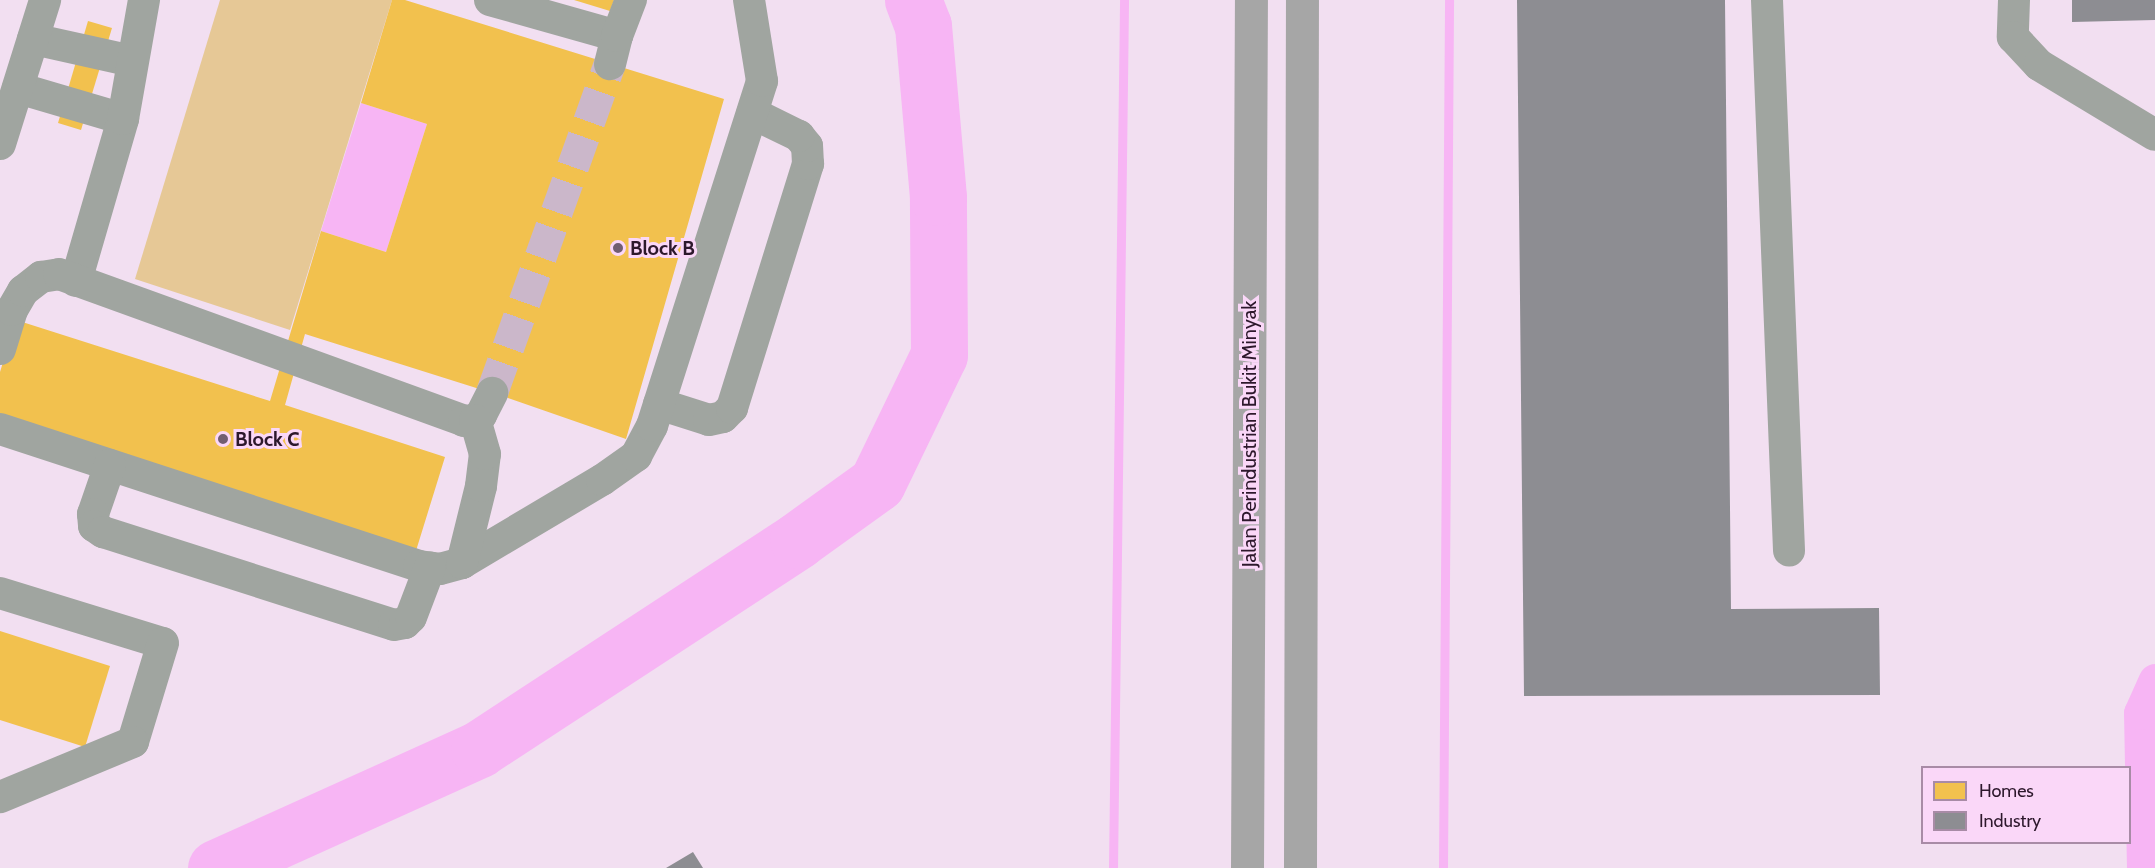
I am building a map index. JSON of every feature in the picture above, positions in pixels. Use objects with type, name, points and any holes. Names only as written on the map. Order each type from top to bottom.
[{"type":"main road","name":"Jalan Perindustrian Bukit Minyak","points":[[1247,868],[1251,0]]},
{"type":"main road","points":[[1300,868],[1302,0]]},
{"type":"street","points":[[0,144],[45,0]]},
{"type":"street","points":[[76,281],[123,118],[144,0]]},
{"type":"street","points":[[490,0],[614,50],[631,0]]},
{"type":"street","points":[[0,429],[430,567],[440,569],[462,563],[602,480],[636,456],[652,426],[762,81],[749,0]]},
{"type":"street","points":[[1767,0],[1789,551]]},
{"type":"street","points":[[2014,0],[2013,37],[2039,65],[2155,135]]},
{"type":"street","points":[[33,39],[132,61]]},
{"type":"street","points":[[18,88],[123,118]]},
{"type":"street","points":[[659,404],[709,420],[723,417],[732,408],[808,164],[807,146],[799,136],[752,112]]},
{"type":"street","points":[[0,349],[12,310],[23,291],[41,278],[58,274],[464,421],[475,420],[481,415],[492,393]]},
{"type":"street","points":[[462,563],[481,486],[485,454],[475,420]]},
{"type":"street","points":[[110,465],[93,514],[94,526],[102,532],[394,625],[405,623],[411,617],[430,567]]},
{"type":"street","points":[[0,593],[163,643],[133,742],[0,797]]},
{"type":"shaded area","points":[[220,0],[392,0],[290,330],[135,279]]},
{"type":"shaded area","points":[[361,103],[427,124],[386,252],[321,231]]},
{"type":"building: Homes","points":[[392,0],[405,0],[724,99],[626,439],[508,398],[305,334],[285,405],[445,457],[415,554],[0,421],[0,372],[16,320],[270,401],[321,231],[386,252],[427,124],[361,103]]},
{"type":"building: Homes","points":[[574,0],[614,0],[610,11]]},
{"type":"building: Homes","points":[[88,21],[112,28],[81,130],[58,123]]},
{"type":"building: Homes","points":[[0,631],[110,666],[85,747],[0,720]]},
{"type":"building: Industry","points":[[1517,0],[1725,0],[1731,609],[1879,608],[1880,695],[1524,696]]},
{"type":"building: Industry","points":[[2072,0],[2155,0],[2155,20],[2072,22]]},
{"type":"building: Industry","points":[[693,852],[703,868],[666,868]]},
{"type":"waterway","points":[[216,868],[479,749],[798,540],[877,483],[939,355],[938,197],[923,26],[913,0]]},
{"type":"waterway","points":[[1113,868],[1124,0]]},
{"type":"waterway","points":[[1443,868],[1449,0]]},
{"type":"waterway","points":[[2143,868],[2140,713],[2155,680]]},
{"type":"tunnel","points":[[492,393],[610,64]]},
{"type":"place","name":"Block B","points":[[618,248]]},
{"type":"place","name":"Block C","points":[[223,439]]}]
